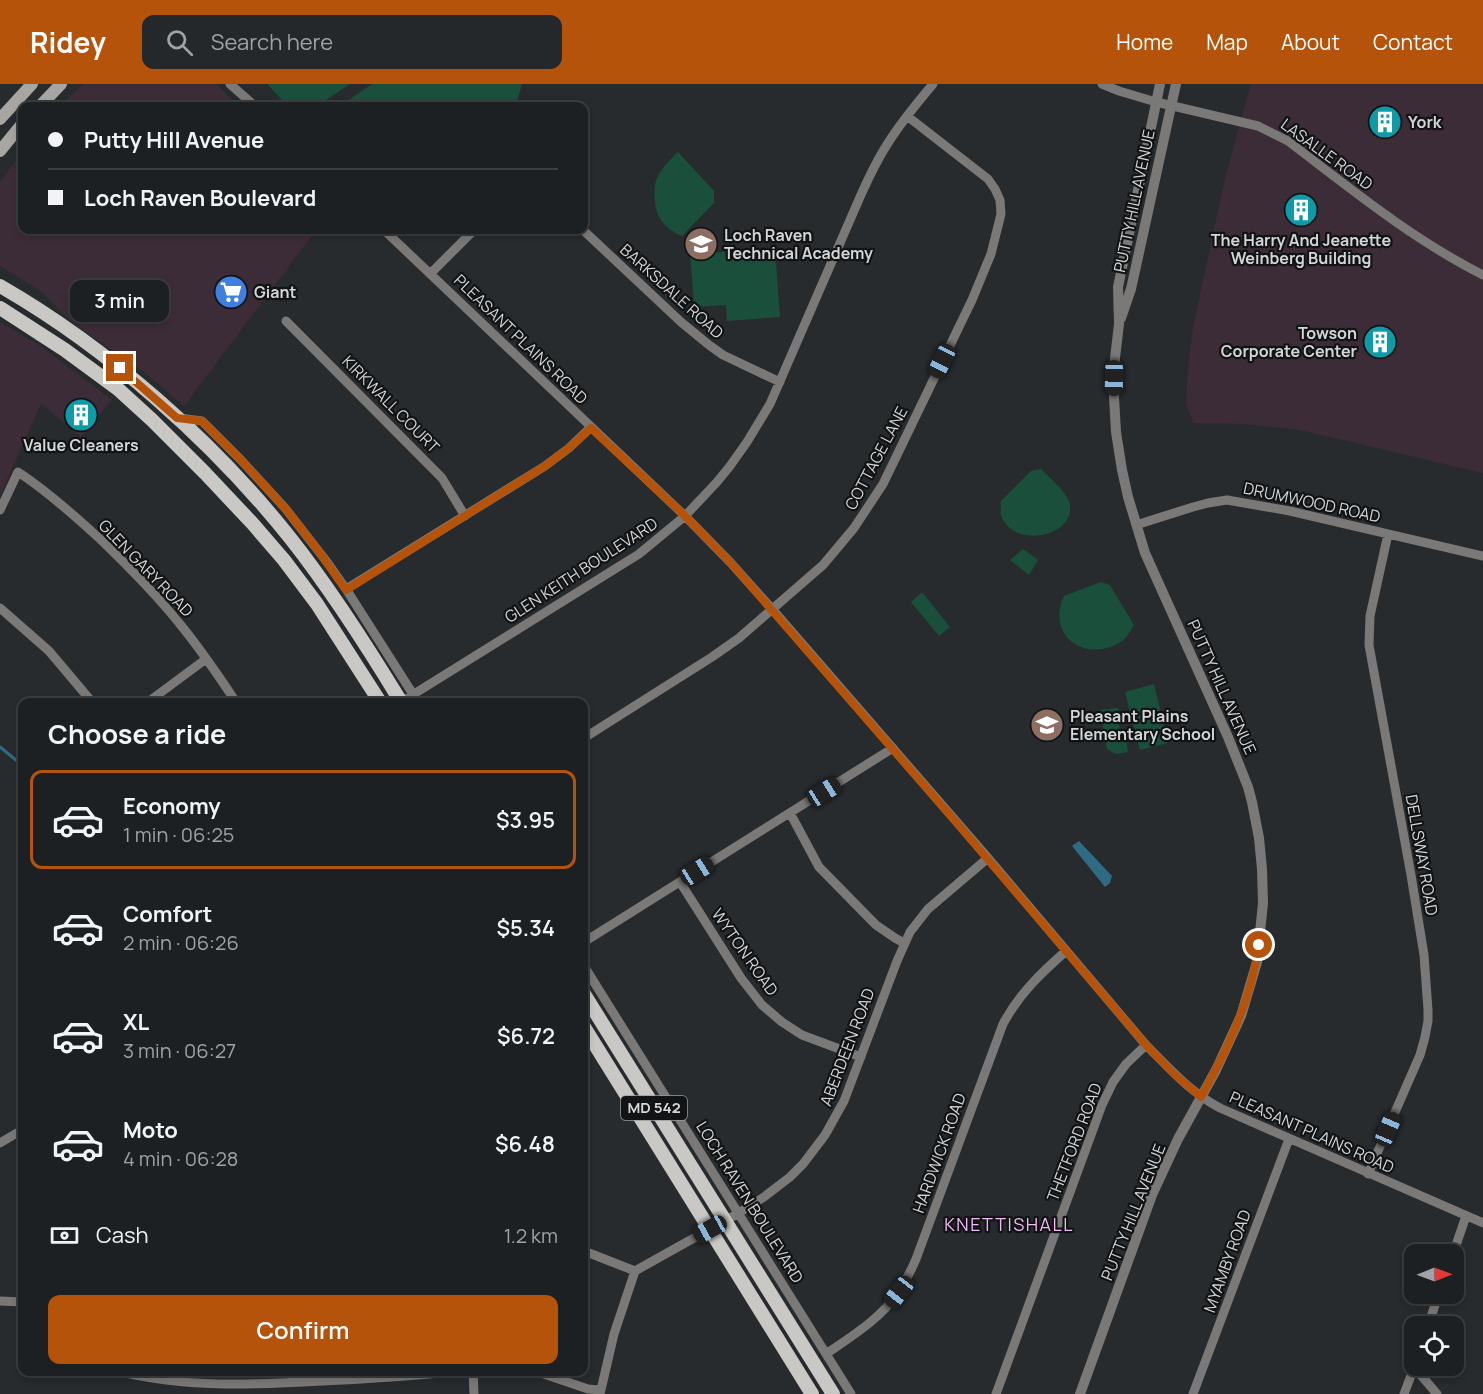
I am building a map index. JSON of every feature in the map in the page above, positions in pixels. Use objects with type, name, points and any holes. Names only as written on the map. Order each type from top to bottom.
[{"type":"main road","points":[[0,119],[32,84]]},
{"type":"main road","points":[[44,102],[61,84]]},
{"type":"main road","points":[[0,151],[18,129]]},
{"type":"main road","points":[[0,286],[99,352],[177,418],[234,474],[290,538],[406,698]]},
{"type":"main road","points":[[0,308],[109,382],[152,420],[205,473],[284,560],[317,604],[378,698]]},
{"type":"main road","name":"LOCH RAVEN BOULEVARD","points":[[588,1000],[832,1394]]},
{"type":"main road","name":"MD 542","points":[[588,1033],[812,1394]]},
{"type":"street","points":[[230,84],[250,102]]},
{"type":"street","name":"GLEN KEITH BOULEVARD","points":[[410,698],[639,554],[685,516],[717,482],[739,455],[780,382],[860,197],[887,144],[933,84]]},
{"type":"street","name":"LASALLE ROAD","points":[[1102,84],[1156,102],[1237,120],[1269,130],[1288,141],[1398,224],[1449,257],[1483,274]]},
{"type":"street","name":"PUTTY HILL AVENUE","points":[[1080,1394],[1152,1195],[1178,1139],[1238,1024],[1257,962],[1263,903],[1259,838],[1252,802],[1236,755],[1151,566],[1136,525],[1122,470],[1116,432],[1114,378],[1119,324],[1118,288],[1160,84]]},
{"type":"street","name":"PUTTY HILL AVENUE","points":[[1119,324],[1131,289],[1176,84]]},
{"type":"street","name":"COTTAGE LANE","points":[[588,735],[712,657],[773,610],[823,565],[854,528],[883,484],[972,300],[994,243],[1001,214],[1000,200],[988,179],[907,116]]},
{"type":"street","name":"PLEASANT PLAINS ROAD","points":[[388,234],[685,516],[730,562],[988,858],[1146,1045],[1174,1074],[1201,1097],[1220,1108],[1483,1223]]},
{"type":"street","points":[[430,274],[470,234]]},
{"type":"street","name":"BARKSDALE ROAD","points":[[587,234],[681,322],[709,345],[723,355],[780,382]]},
{"type":"street","name":"KIRKWALL COURT","points":[[286,321],[436,472],[452,493],[465,516]]},
{"type":"street","points":[[177,418],[202,421],[285,508],[346,590],[406,698]]},
{"type":"street","points":[[346,590],[545,466],[591,428]]},
{"type":"street","name":"GLEN GARY ROAD","points":[[0,510],[18,472],[37,484],[123,562],[180,624],[233,698]]},
{"type":"street","name":"DRUMWOOD ROAD","points":[[1136,525],[1208,503],[1227,500],[1290,510],[1483,556]]},
{"type":"street","name":"DELLSWAY ROAD","points":[[1368,1174],[1419,1055],[1428,1021],[1424,955],[1369,645],[1370,615],[1388,534]]},
{"type":"street","points":[[0,608],[49,651],[89,698]]},
{"type":"street","points":[[153,698],[206,659]]},
{"type":"street","points":[[588,940],[893,748]]},
{"type":"street","points":[[790,813],[819,867],[876,925],[904,943]]},
{"type":"street","name":"ABERDEEN ROAD","points":[[635,1271],[737,1214],[777,1187],[815,1150],[835,1120],[844,1101],[904,943],[918,920],[928,909],[988,858]]},
{"type":"street","name":"WYTON ROAD","points":[[680,882],[747,987],[762,1005],[802,1035],[861,1057]]},
{"type":"street","name":"HARDWICK ROAD","points":[[826,1354],[876,1318],[899,1292],[916,1259],[1003,1024],[1023,993],[1066,951]]},
{"type":"street","name":"LOCH RAVEN BOULEVARD","points":[[588,972],[851,1394]]},
{"type":"street","name":"THETFORD ROAD","points":[[996,1394],[1102,1106],[1113,1082],[1125,1064],[1146,1045]]},
{"type":"street","points":[[0,1143],[18,1132]]},
{"type":"street","name":"MYAMBY ROAD","points":[[1193,1394],[1288,1138]]},
{"type":"street","points":[[1456,1244],[1466,1216]]},
{"type":"street","points":[[550,1376],[600,1392],[614,1334],[635,1271],[588,1253]]},
{"type":"street","points":[[0,1301],[18,1302]]},
{"type":"street","points":[[143,1376],[191,1382],[247,1384],[416,1376]]},
{"type":"street","points":[[473,1376],[474,1394]]},
{"type":"street","points":[[1404,1394],[1410,1376]]},
{"type":"street","points":[[1422,1376],[1437,1394]]},
{"type":"shaded area","points":[[83,84],[216,84],[234,102],[64,102]]},
{"type":"shaded area","points":[[1251,84],[1483,84],[1483,473],[1300,430],[1245,424],[1194,423],[1186,404],[1193,327],[1226,174]]},
{"type":"shaded area","points":[[18,157],[18,234],[313,234],[184,406],[144,372],[71,322],[42,292],[0,266],[0,182]]},
{"type":"shaded area","points":[[0,322],[39,345],[112,400],[81,437],[41,404],[0,495]]},
{"type":"green space","points":[[267,84],[350,84],[323,102],[284,102]]},
{"type":"green space","points":[[372,84],[522,84],[516,102],[346,102]]},
{"type":"green space","points":[[678,152],[714,191],[714,203],[682,236],[667,227],[660,218],[654,195],[659,174]]},
{"type":"green space","points":[[775,248],[780,317],[727,321],[726,305],[694,307],[690,254]]},
{"type":"green space","points":[[1041,469],[1067,497],[1070,513],[1065,523],[1044,535],[1031,536],[1018,533],[1008,526],[1001,515],[1001,501],[1031,471]]},
{"type":"green space","points":[[1023,549],[1038,560],[1029,575],[1010,560]]},
{"type":"green space","points":[[1101,582],[1110,585],[1134,625],[1119,643],[1106,648],[1081,647],[1064,633],[1060,622],[1060,610],[1064,596]]},
{"type":"green space","points":[[922,592],[950,627],[939,636],[911,602]]},
{"type":"green space","points":[[1154,684],[1168,743],[1140,750],[1125,692]]},
{"type":"green space","points":[[1118,708],[1122,719],[1119,727],[1126,739],[1128,752],[1116,754],[1107,749],[1100,710]]},
{"type":"water","points":[[1079,841],[1112,876],[1110,883],[1105,887],[1072,846]]},
{"type":"waterway","points":[[0,747],[18,762]]},
{"type":"place","name":"York","points":[[1385,122]]},
{"type":"place","name":"The Harry And Jeanette Weinberg Building","points":[[1301,210]]},
{"type":"place","name":"Loch Raven Technical Academy","points":[[701,244]]},
{"type":"place","name":"Giant","points":[[231,292]]},
{"type":"place","name":"Towson Corporate Center","points":[[1380,342]]},
{"type":"place","name":"Value Cleaners","points":[[81,415]]},
{"type":"place","name":"Pleasant Plains Elementary School","points":[[1047,725]]},
{"type":"district","name":"KNETTISHALL","points":[[1009,1225]]},
{"type":"route","points":[[120,368],[177,418],[202,421],[285,508],[346,590],[545,466],[591,428],[685,516],[730,562],[1146,1045],[1174,1074],[1201,1097],[1241,1016],[1257,962],[1259,945]]}]
